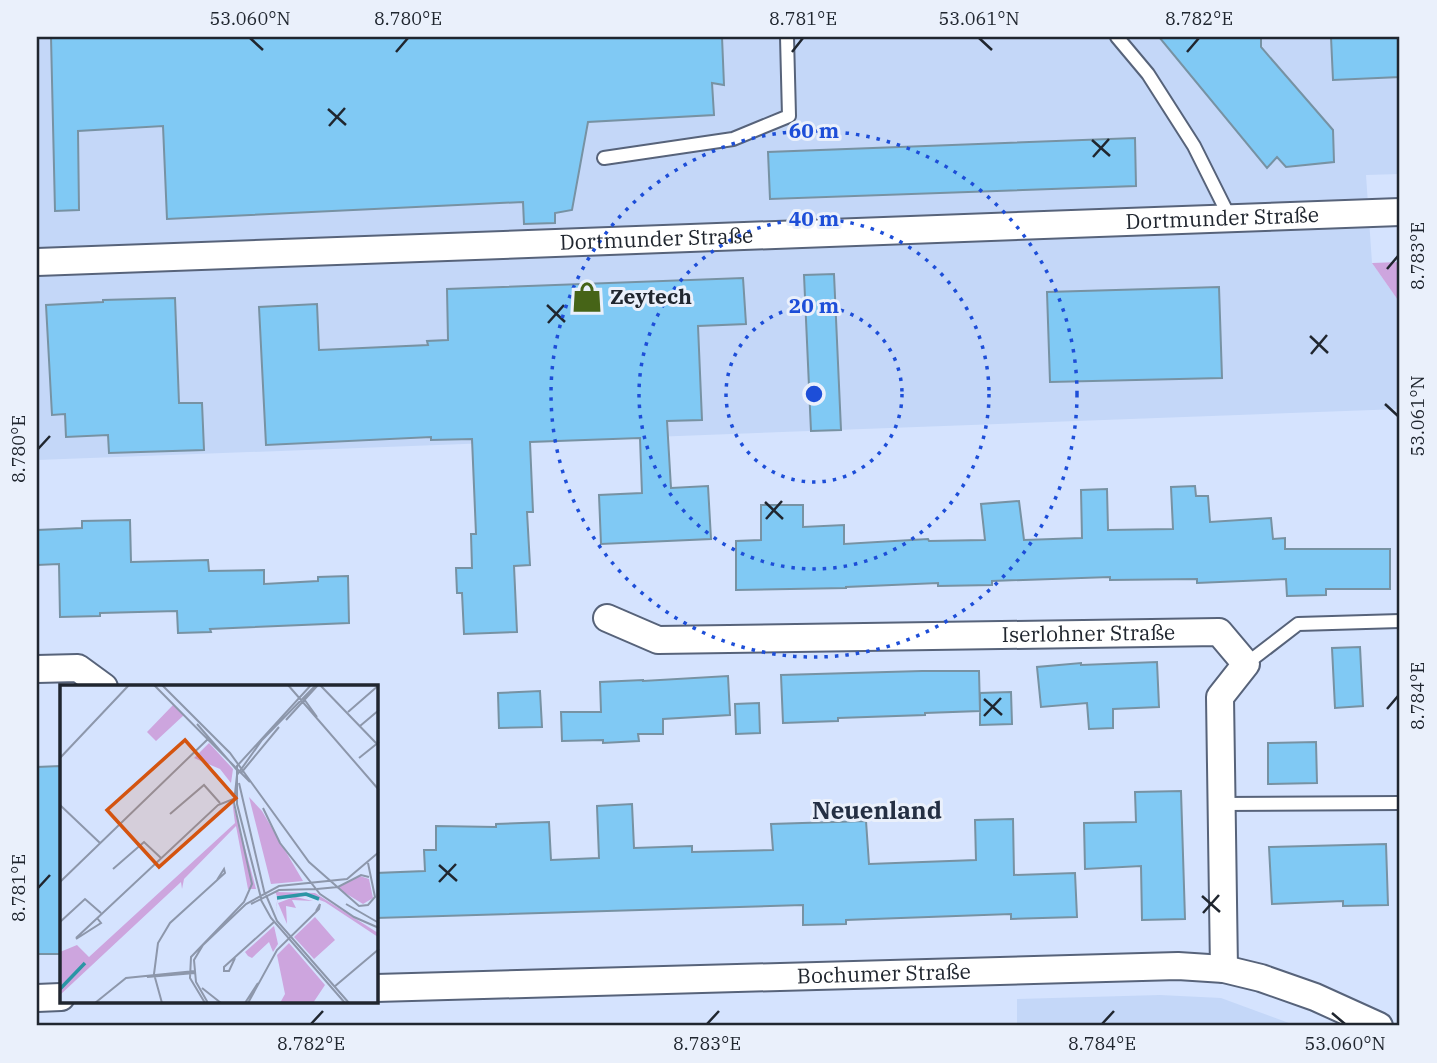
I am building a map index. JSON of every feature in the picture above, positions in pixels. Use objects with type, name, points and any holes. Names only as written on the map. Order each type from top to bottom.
[{"type":"street","name":"Dortmunder Straße","points":[[37,262],[1400,212]]},
{"type":"street","name":"Iserlohner Straße","points":[[607,618],[658,640],[1219,632],[1246,664]]},
{"type":"street","points":[[1224,969],[1220,697],[1246,664]]},
{"type":"street","points":[[37,669],[78,668],[101,685]]},
{"type":"street","name":"Bochumer Straße","points":[[378,988],[1178,966],[1224,969],[1261,978],[1315,997],[1379,1026]]},
{"type":"street","points":[[37,998],[60,997]]},
{"type":"lane","points":[[604,158],[733,139],[789,116],[787,37]]},
{"type":"lane","points":[[1117,37],[1148,74],[1194,146],[1230,218]]},
{"type":"lane","points":[[1246,664],[1298,624],[1400,621]]},
{"type":"lane","points":[[1221,804],[1400,803]]},
{"type":"shaded area","points":[[37,37],[1400,37],[1400,174],[1366,175],[1372,263],[1400,303],[1400,409],[37,460]]},
{"type":"shaded area","points":[[1400,262],[1400,303],[1372,263]]},
{"type":"shaded area","points":[[1160,995],[1221,998],[1297,1026],[1017,1026],[1017,999]]},
{"type":"building","points":[[51,37],[722,37],[724,85],[712,83],[714,115],[588,122],[572,210],[555,213],[555,223],[524,224],[523,202],[167,219],[163,126],[78,131],[79,210],[55,211]]},
{"type":"building","points":[[1159,37],[1261,37],[1261,47],[1333,130],[1334,162],[1286,167],[1277,157],[1267,168]]},
{"type":"building","points":[[1331,37],[1400,37],[1400,77],[1333,80]]},
{"type":"building","points":[[1135,138],[1136,186],[770,199],[768,152]]},
{"type":"building","points":[[834,274],[841,430],[811,431],[804,275]]},
{"type":"building","points":[[743,278],[746,324],[698,326],[702,420],[667,421],[671,488],[708,486],[711,539],[601,544],[599,495],[642,493],[640,438],[530,442],[533,512],[527,512],[530,565],[514,566],[517,632],[464,634],[462,593],[457,593],[456,568],[472,568],[471,534],[476,534],[472,439],[431,440],[431,437],[266,445],[259,307],[317,304],[319,350],[428,345],[427,341],[448,340],[447,289]]},
{"type":"building","points":[[1219,287],[1222,378],[1050,382],[1047,292]]},
{"type":"building","points":[[175,298],[179,403],[202,403],[204,450],[109,453],[108,435],[66,437],[65,414],[52,415],[46,305]]},
{"type":"building","points":[[1195,486],[1196,496],[1208,496],[1210,522],[1271,518],[1273,539],[1285,538],[1285,549],[1390,549],[1390,589],[1326,589],[1326,595],[1287,596],[1286,579],[1197,583],[1197,579],[1110,580],[1110,577],[992,581],[992,585],[938,586],[938,583],[736,590],[736,541],[761,540],[761,505],[803,505],[803,527],[844,525],[844,544],[928,539],[985,540],[981,504],[1019,501],[1024,540],[1082,538],[1081,490],[1107,489],[1108,530],[1173,529],[1171,487]]},
{"type":"building","points":[[130,520],[131,562],[208,560],[209,571],[264,570],[264,584],[318,581],[318,577],[348,576],[349,623],[210,629],[211,632],[178,633],[177,611],[60,617],[59,564],[37,565],[37,530],[82,528],[82,521]]},
{"type":"building","points":[[1360,647],[1363,706],[1335,708],[1332,648]]},
{"type":"building","points":[[1157,662],[1159,707],[1113,709],[1113,728],[1089,729],[1087,703],[1041,707],[1037,667],[1081,663]]},
{"type":"building","points":[[979,671],[980,711],[783,723],[781,675]]},
{"type":"building","points":[[728,676],[730,715],[663,719],[663,734],[638,734],[639,741],[562,741],[561,712],[601,712],[600,682]]},
{"type":"building","points":[[540,691],[542,727],[499,728],[498,693]]},
{"type":"building","points":[[1011,692],[1012,724],[980,725],[980,693]]},
{"type":"building","points":[[759,703],[760,733],[736,734],[735,704]]},
{"type":"building","points":[[1316,742],[1317,783],[1268,784],[1268,743]]},
{"type":"building","points":[[60,766],[60,954],[37,954],[37,767]]},
{"type":"building","points":[[1181,791],[1185,919],[1142,920],[1141,866],[1085,869],[1084,823],[1136,822],[1135,792]]},
{"type":"building","points":[[632,804],[634,848],[692,846],[692,852],[773,850],[771,824],[866,821],[869,864],[976,860],[975,820],[1013,819],[1014,875],[1075,873],[1077,917],[1011,919],[1011,914],[846,920],[846,924],[803,925],[803,905],[378,918],[378,873],[425,871],[424,850],[436,850],[436,826],[496,827],[496,824],[549,822],[551,860],[599,858],[597,806]]},
{"type":"building","points":[[1386,844],[1388,905],[1343,906],[1343,901],[1272,904],[1269,847]]},
{"type":"place","name":"Zeytech","points":[[587,297]]},
{"type":"district","name":"Neuenland","points":[[877,811]]}]
